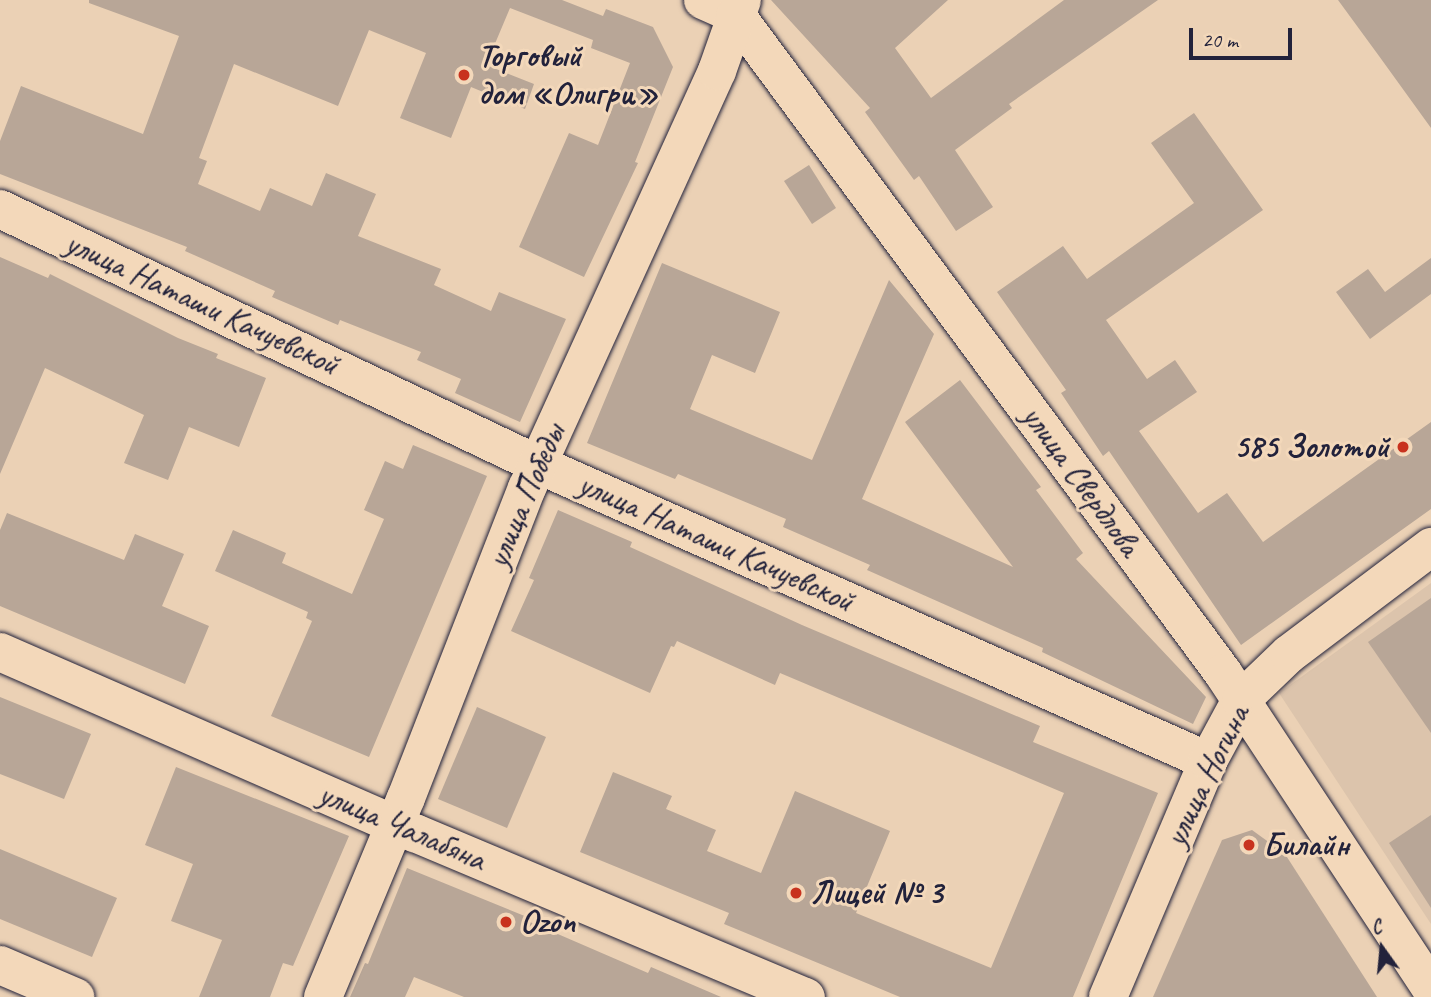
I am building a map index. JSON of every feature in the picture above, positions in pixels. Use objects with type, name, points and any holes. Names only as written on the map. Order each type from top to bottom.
[{"type":"street","name":"улица Победы","points":[[323,997],[395,824],[537,464],[717,71],[727,5]]},
{"type":"street","name":"улица Свердлова","points":[[727,5],[1241,700],[1431,988]]},
{"type":"street","name":"улица Наташи Качуевской","points":[[0,209],[537,464],[1208,761]]},
{"type":"street","name":"улица Ногина","points":[[1108,997],[1208,761],[1241,700],[1289,654],[1431,547]]},
{"type":"street","name":"улица Чалабяна","points":[[0,652],[395,824],[806,997]]},
{"type":"street","points":[[0,965],[75,997]]},
{"type":"shaded area","points":[[1431,583],[1431,924],[1279,693]]},
{"type":"building","points":[[89,0],[562,0],[603,16],[606,9],[653,27],[673,67],[635,162],[638,163],[584,277],[519,247],[569,133],[598,145],[630,63],[591,48],[593,40],[510,8],[486,65],[534,84],[525,109],[471,87],[451,138],[400,118],[426,53],[369,30],[338,106],[234,64],[199,158],[207,161],[198,184],[260,211],[270,188],[312,206],[326,173],[376,194],[358,236],[441,269],[434,285],[491,311],[499,292],[566,319],[520,422],[455,393],[461,379],[417,360],[421,352],[340,320],[338,325],[272,297],[275,291],[185,251],[187,247],[0,174],[0,141],[21,86],[143,134],[179,36],[89,3]]},
{"type":"building","points":[[771,0],[948,0],[895,48],[931,98],[1064,0],[1158,0],[1009,104],[1012,108],[955,150],[993,207],[956,231],[919,176],[914,180],[865,112],[870,108]]},
{"type":"building","points":[[1338,0],[1431,0],[1431,128],[1379,56]]},
{"type":"building","points":[[1194,113],[1263,210],[1106,320],[1147,379],[1175,360],[1197,392],[1139,431],[1198,513],[1227,493],[1263,542],[1431,422],[1431,509],[1241,645],[1109,451],[1103,456],[1061,393],[1066,390],[997,292],[1063,246],[1087,279],[1194,203],[1151,143]]},
{"type":"building","points":[[809,165],[836,208],[812,224],[784,181]]},
{"type":"building","points":[[0,257],[48,278],[50,274],[178,338],[218,354],[216,358],[266,378],[239,447],[189,427],[168,480],[124,463],[144,415],[45,368],[0,474]]},
{"type":"building","points":[[1431,258],[1431,294],[1370,339],[1336,292],[1368,269],[1385,292]]},
{"type":"building","points":[[662,263],[780,312],[755,373],[712,355],[690,409],[812,460],[889,280],[934,334],[862,499],[1013,567],[905,422],[960,380],[1041,487],[1036,490],[1083,553],[1076,559],[1206,697],[1193,724],[1042,652],[1043,648],[867,570],[870,565],[783,527],[786,519],[678,474],[675,479],[587,443]]},
{"type":"building","points":[[413,445],[487,476],[369,757],[271,716],[312,621],[306,618],[308,612],[215,571],[233,530],[286,553],[282,563],[352,594],[384,519],[364,510],[385,461],[403,469]]},
{"type":"building","points":[[558,510],[632,542],[630,547],[802,625],[1040,726],[1033,742],[1158,793],[1073,997],[900,997],[724,924],[729,913],[580,852],[613,772],[672,796],[666,809],[716,830],[707,851],[761,873],[795,791],[890,831],[856,913],[991,968],[1064,793],[780,673],[775,685],[677,641],[674,647],[671,646],[650,693],[511,631],[534,580],[529,578]]},
{"type":"building","points":[[7,513],[124,560],[135,534],[184,554],[162,606],[209,626],[185,684],[0,606],[0,530]]},
{"type":"building","points":[[1431,598],[1431,733],[1368,642]]},
{"type":"building","points":[[0,697],[91,734],[64,799],[0,774]]},
{"type":"building","points":[[477,707],[546,737],[507,828],[438,799]]},
{"type":"building","points":[[176,767],[349,836],[293,966],[283,963],[270,997],[199,997],[222,940],[171,921],[193,864],[145,845]]},
{"type":"building","points":[[1431,815],[1431,908],[1389,843]]},
{"type":"building","points":[[1252,830],[1285,854],[1377,997],[1153,997],[1222,840]]},
{"type":"building","points":[[0,849],[117,898],[92,957],[0,919]]},
{"type":"building","points":[[407,868],[532,919],[530,922],[648,973],[651,967],[721,997],[464,997],[414,977],[405,997],[350,997],[365,963],[368,964]]},
{"type":"place","name":"Торговый дом «Олигри»","points":[[464,75]]},
{"type":"place","name":"585 Золотой","points":[[1403,447]]},
{"type":"place","name":"Билайн","points":[[1249,845]]},
{"type":"place","name":"Лицей № 3","points":[[796,893]]},
{"type":"place","name":"Ozon","points":[[506,922]]}]
